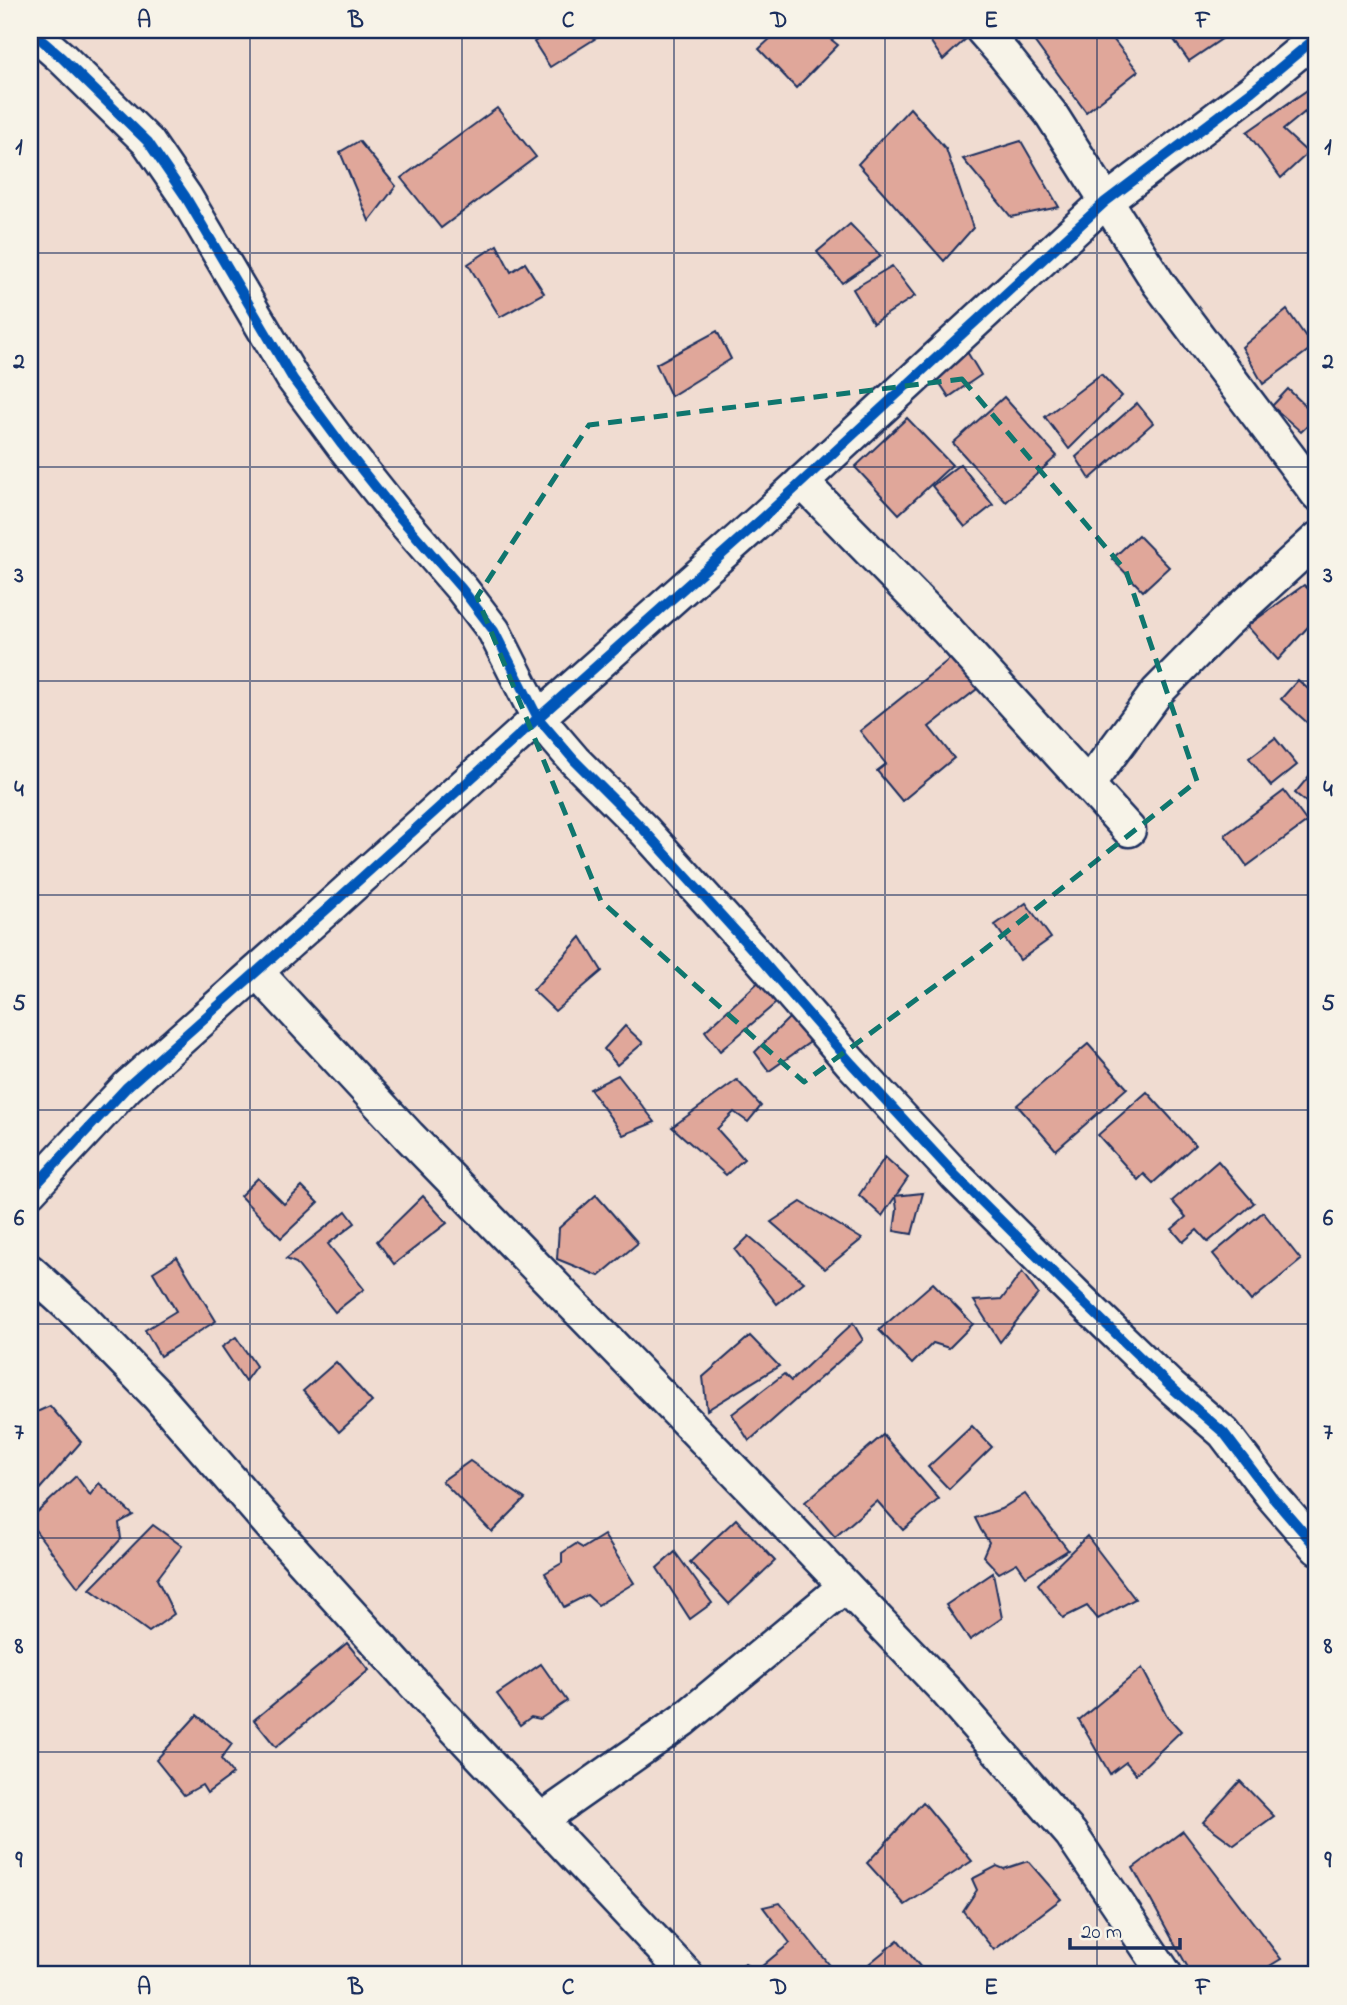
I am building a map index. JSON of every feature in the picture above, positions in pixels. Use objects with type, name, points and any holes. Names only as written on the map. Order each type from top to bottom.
[{"type":"street","points":[[30,30],[148,142],[185,196],[293,379],[350,455],[463,589],[494,631],[538,718],[574,760],[644,830],[852,1064],[955,1175],[1171,1387],[1224,1433],[1272,1496],[1316,1546]]},
{"type":"street","points":[[982,30],[1051,114],[1159,284],[1317,494]]},
{"type":"street","points":[[33,1181],[127,1087],[802,482],[1105,202],[1252,91],[1317,37]]},
{"type":"street","points":[[802,482],[947,630],[1129,830]]},
{"type":"street","points":[[1088,785],[1157,692],[1224,624],[1317,539]]},
{"type":"street","points":[[257,972],[409,1136],[945,1690],[1071,1834],[1166,1975]]},
{"type":"street","points":[[30,1271],[82,1318],[156,1395],[407,1676],[687,1975]]},
{"type":"street","points":[[542,1819],[683,1720],[845,1586]]},
{"type":"highlighted area","points":[[962,379],[1126,571],[1197,781],[985,949],[804,1082],[601,901],[477,597],[589,425]]},
{"type":"building","points":[[553,30],[609,30],[550,67],[534,42]]},
{"type":"building","points":[[765,30],[819,30],[838,45],[796,88],[759,49],[772,37]]},
{"type":"building","points":[[923,30],[960,30],[967,38],[943,60]]},
{"type":"building","points":[[1026,30],[1106,30],[1138,71],[1086,112]]},
{"type":"building","points":[[1167,30],[1225,30],[1229,34],[1189,61]]},
{"type":"building","points":[[1316,84],[1317,130],[1313,132],[1305,112],[1283,130],[1308,153],[1281,178],[1247,132]]},
{"type":"building","points":[[497,108],[536,157],[441,228],[401,178]]},
{"type":"building","points":[[910,108],[946,149],[973,228],[944,261],[858,164]]},
{"type":"building","points":[[359,141],[396,186],[369,221],[340,152]]},
{"type":"building","points":[[1021,141],[1059,207],[1011,217],[963,159]]},
{"type":"building","points":[[850,224],[881,256],[842,283],[817,252]]},
{"type":"building","points":[[497,245],[511,272],[525,263],[544,293],[500,317],[468,264]]},
{"type":"building","points":[[892,266],[915,296],[873,323],[853,289]]},
{"type":"building","points":[[1287,310],[1313,347],[1263,384],[1242,347]]},
{"type":"building","points":[[717,331],[731,359],[671,396],[656,364]]},
{"type":"building","points":[[963,345],[981,375],[949,397],[933,373]]},
{"type":"building","points":[[1101,374],[1122,396],[1069,449],[1045,417]]},
{"type":"building","points":[[1288,389],[1317,417],[1301,432],[1272,406]]},
{"type":"building","points":[[1004,397],[1057,456],[1006,502],[953,443]]},
{"type":"building","points":[[1137,403],[1153,423],[1090,479],[1076,457]]},
{"type":"building","points":[[907,418],[952,465],[899,514],[855,467]]},
{"type":"building","points":[[960,464],[993,505],[965,527],[932,486]]},
{"type":"building","points":[[1138,535],[1169,567],[1143,591],[1112,559]]},
{"type":"building","points":[[1304,585],[1317,597],[1317,617],[1278,660],[1247,626]]},
{"type":"building","points":[[956,654],[982,685],[929,727],[954,758],[902,801],[877,771],[886,764],[860,731]]},
{"type":"building","points":[[1298,680],[1317,697],[1317,721],[1312,727],[1281,699]]},
{"type":"building","points":[[1275,738],[1297,765],[1271,786],[1249,758]]},
{"type":"building","points":[[1314,770],[1317,773],[1317,811],[1295,793]]},
{"type":"building","points":[[1284,791],[1307,822],[1247,866],[1225,835]]},
{"type":"building","points":[[1026,903],[1051,938],[1020,960],[995,925]]},
{"type":"building","points":[[581,937],[602,971],[555,1011],[533,990]]},
{"type":"building","points":[[764,977],[782,998],[720,1051],[705,1031]]},
{"type":"building","points":[[792,1015],[813,1040],[769,1071],[755,1052]]},
{"type":"building","points":[[625,1026],[643,1043],[617,1065],[604,1049]]},
{"type":"building","points":[[1088,1044],[1127,1088],[1056,1150],[1017,1105]]},
{"type":"building","points":[[618,1075],[655,1122],[623,1135],[590,1089]]},
{"type":"building","points":[[737,1080],[761,1106],[748,1122],[734,1112],[717,1129],[744,1159],[726,1175],[672,1127]]},
{"type":"building","points":[[1147,1092],[1195,1145],[1153,1183],[1144,1174],[1138,1180],[1098,1135]]},
{"type":"building","points":[[885,1157],[908,1178],[882,1216],[859,1195]]},
{"type":"building","points":[[1218,1161],[1254,1203],[1208,1242],[1197,1230],[1183,1242],[1172,1229],[1186,1217],[1172,1201]]},
{"type":"building","points":[[258,1178],[284,1204],[302,1187],[318,1203],[281,1238],[240,1196]]},
{"type":"building","points":[[923,1193],[912,1234],[894,1231],[897,1209],[895,1196]]},
{"type":"building","points":[[596,1195],[638,1243],[599,1276],[557,1259],[559,1228]]},
{"type":"building","points":[[423,1196],[447,1223],[394,1264],[377,1241]]},
{"type":"building","points":[[801,1202],[862,1239],[825,1269],[771,1222]]},
{"type":"building","points":[[346,1211],[355,1223],[328,1244],[364,1289],[335,1312],[296,1263],[286,1259]]},
{"type":"building","points":[[1263,1212],[1301,1260],[1251,1301],[1213,1254]]},
{"type":"building","points":[[1317,1217],[1317,1233],[1310,1222]]},
{"type":"building","points":[[749,1236],[804,1282],[777,1304],[735,1250]]},
{"type":"building","points":[[177,1257],[216,1321],[160,1356],[145,1330],[176,1311],[153,1272]]},
{"type":"building","points":[[1022,1272],[1038,1294],[1000,1342],[974,1301],[1002,1299]]},
{"type":"building","points":[[933,1283],[973,1324],[949,1348],[933,1343],[912,1364],[879,1330]]},
{"type":"building","points":[[853,1323],[863,1340],[749,1441],[732,1414],[784,1374],[791,1381]]},
{"type":"building","points":[[750,1336],[779,1366],[707,1410],[703,1377]]},
{"type":"building","points":[[236,1337],[256,1366],[245,1381],[222,1347]]},
{"type":"building","points":[[336,1362],[372,1402],[339,1432],[303,1391]]},
{"type":"building","points":[[50,1406],[81,1442],[30,1500],[30,1415]]},
{"type":"building","points":[[972,1426],[992,1447],[949,1489],[928,1467]]},
{"type":"building","points":[[883,1435],[939,1499],[903,1530],[877,1501],[835,1537],[805,1502]]},
{"type":"building","points":[[470,1461],[525,1499],[492,1532],[442,1481]]},
{"type":"building","points":[[76,1476],[90,1495],[99,1483],[133,1515],[119,1523],[121,1539],[78,1587],[30,1523],[30,1519]]},
{"type":"building","points":[[1025,1494],[1068,1550],[1026,1576],[1017,1563],[999,1573],[983,1556],[989,1542],[975,1518],[1001,1509]]},
{"type":"building","points":[[736,1519],[775,1561],[729,1604],[690,1562]]},
{"type":"building","points":[[153,1525],[182,1546],[157,1579],[174,1614],[149,1632],[90,1589]]},
{"type":"building","points":[[604,1535],[634,1583],[598,1605],[587,1595],[564,1607],[545,1573],[562,1563],[562,1553],[576,1544],[583,1548]]},
{"type":"building","points":[[1087,1536],[1135,1599],[1098,1619],[1087,1606],[1063,1618],[1038,1584]]},
{"type":"building","points":[[675,1552],[712,1603],[690,1619],[657,1568]]},
{"type":"building","points":[[993,1573],[1002,1618],[970,1640],[946,1605]]},
{"type":"building","points":[[347,1643],[369,1670],[276,1747],[254,1720]]},
{"type":"building","points":[[541,1664],[567,1701],[540,1719],[531,1717],[520,1725],[497,1694]]},
{"type":"building","points":[[1142,1668],[1167,1716],[1181,1731],[1136,1774],[1126,1762],[1110,1774],[1079,1720]]},
{"type":"building","points":[[197,1715],[232,1744],[221,1759],[233,1774],[207,1793],[202,1785],[184,1795],[156,1760]]},
{"type":"building","points":[[1240,1781],[1274,1816],[1234,1845],[1203,1822]]},
{"type":"building","points":[[923,1802],[972,1861],[905,1905],[867,1863]]},
{"type":"building","points":[[1183,1831],[1281,1959],[1255,1975],[1192,1975],[1133,1868]]},
{"type":"building","points":[[1028,1861],[1061,1899],[994,1950],[963,1911],[977,1890],[972,1879],[997,1866],[1004,1869]]},
{"type":"building","points":[[780,1903],[832,1968],[822,1975],[727,1975],[745,1964],[756,1971],[790,1943],[763,1907]]},
{"type":"building","points":[[898,1940],[927,1975],[872,1975],[865,1967]]},
{"type":"cycle path","points":[[30,30],[148,142],[185,196],[293,379],[397,514],[462,589],[494,631],[538,718],[574,760],[644,830],[852,1064],[955,1175],[1171,1387],[1224,1433],[1272,1496],[1317,1548]]},
{"type":"cycle path","points":[[30,1191],[127,1087],[764,517],[1105,202],[1252,91],[1317,37]]}]
